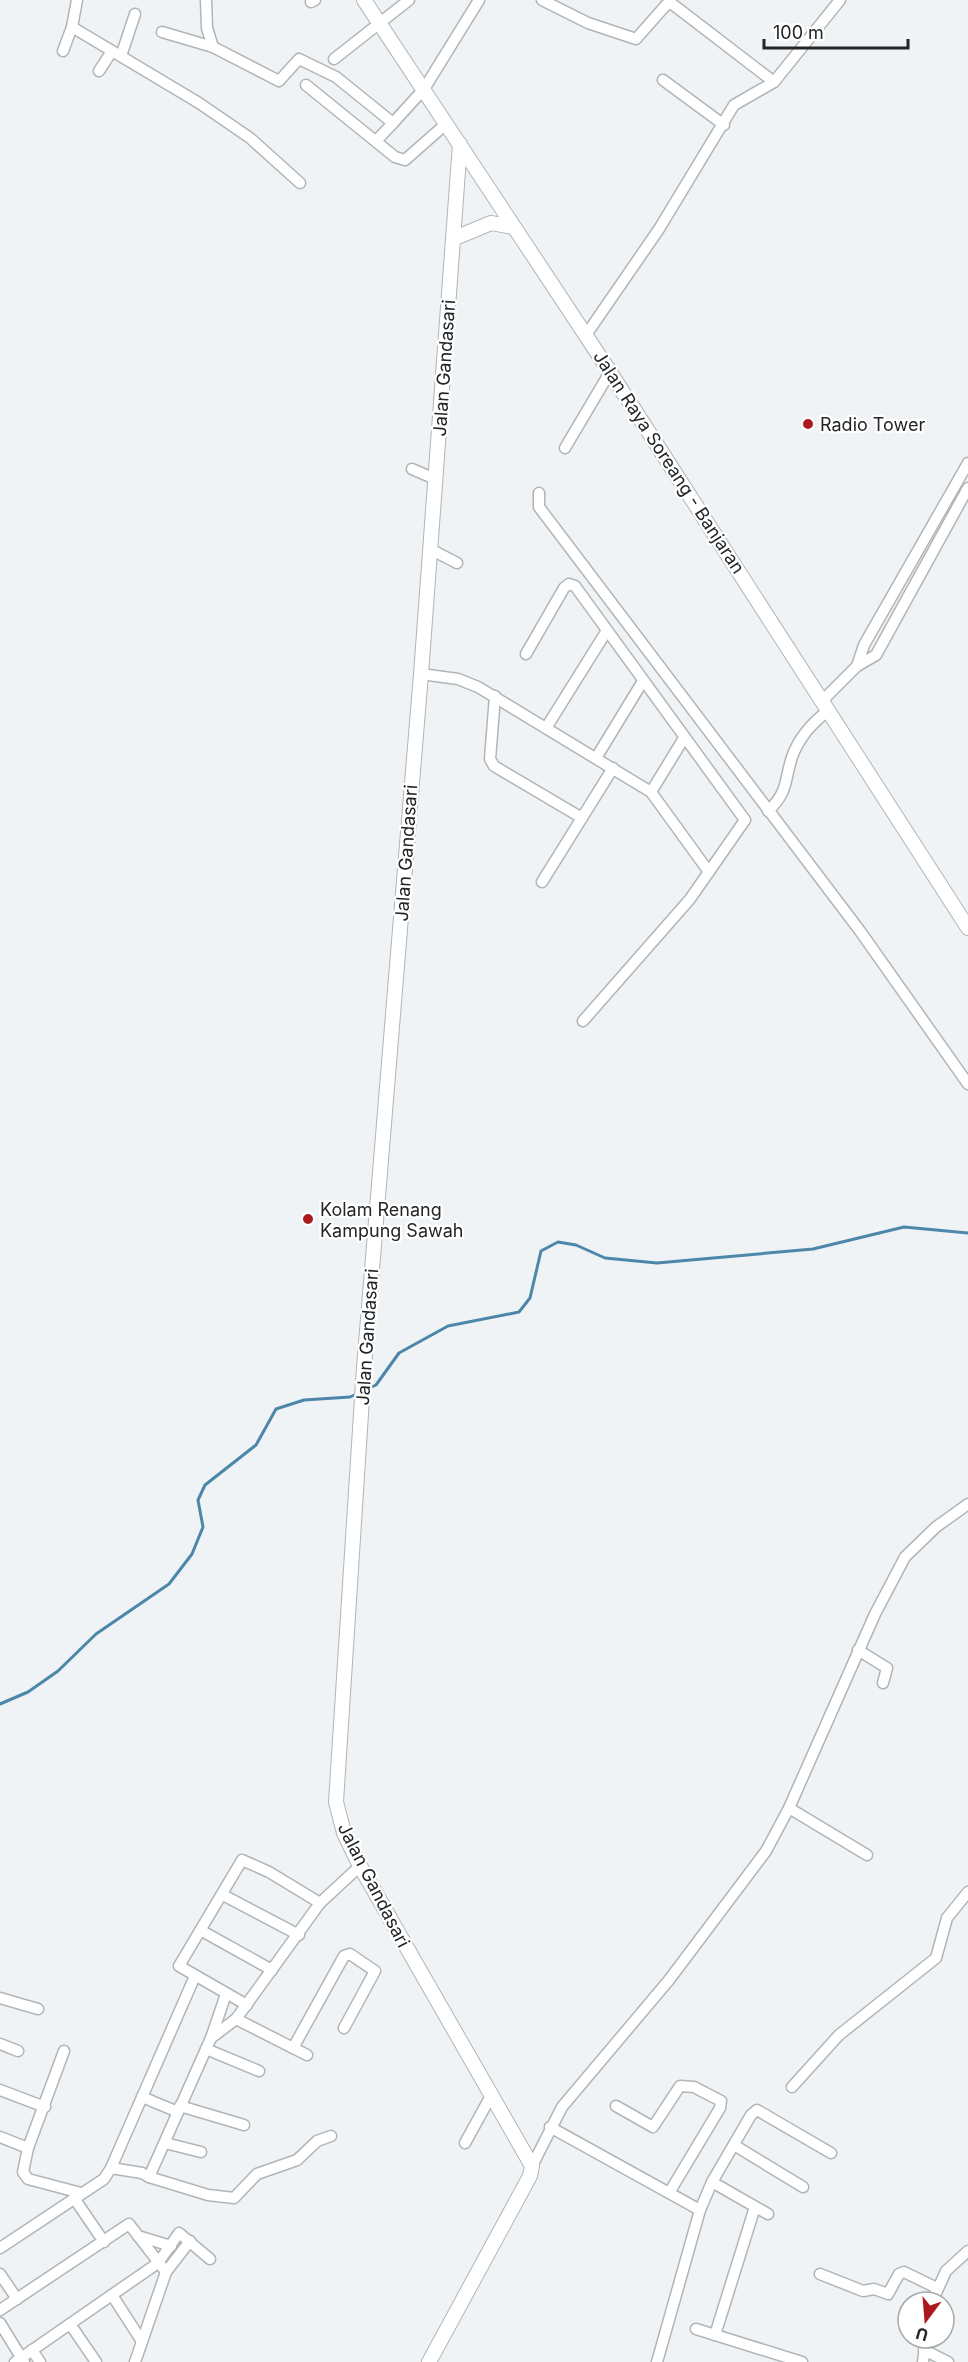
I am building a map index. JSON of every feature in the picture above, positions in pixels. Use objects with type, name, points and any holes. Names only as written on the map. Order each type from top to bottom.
[{"type":"street","points":[[63,51],[72,27],[77,0]]},
{"type":"street","points":[[206,0],[207,28],[213,47]]},
{"type":"street","name":"Jalan Raya Soreang - Banjaran","points":[[364,0],[586,335],[968,928]]},
{"type":"street","points":[[334,59],[409,0]]},
{"type":"street","points":[[376,141],[424,89],[479,0]]},
{"type":"street","points":[[542,0],[588,23],[636,39],[666,5],[671,3],[774,82]]},
{"type":"street","points":[[586,335],[659,229],[734,105],[740,99],[774,82],[840,0]]},
{"type":"street","points":[[99,71],[116,53],[135,14]]},
{"type":"street","points":[[72,27],[250,138],[300,183]]},
{"type":"street","points":[[162,32],[213,47],[276,81],[280,80],[296,60],[299,60],[336,77],[393,123]]},
{"type":"street","points":[[663,80],[724,125]]},
{"type":"street","points":[[306,85],[395,157],[405,160],[447,123]]},
{"type":"street","name":"Jalan Gandasari","points":[[460,144],[455,238],[421,674],[364,1367],[336,1802],[344,1833],[360,1866],[532,2166]]},
{"type":"street","points":[[455,238],[491,223],[513,227]]},
{"type":"street","points":[[565,448],[610,372]]},
{"type":"street","points":[[768,811],[787,786],[792,756],[808,728],[857,666],[864,645],[968,463]]},
{"type":"street","points":[[412,469],[435,479]]},
{"type":"street","points":[[857,666],[876,655],[968,488]]},
{"type":"street","points":[[539,493],[539,507],[860,932],[968,1084]]},
{"type":"street","points":[[430,549],[457,563]]},
{"type":"street","points":[[914,557],[925,564]]},
{"type":"street","points":[[526,654],[564,588],[569,584],[575,586],[606,632],[745,820],[690,898],[583,1021]]},
{"type":"street","points":[[546,728],[606,632]]},
{"type":"street","points":[[421,674],[458,679],[495,696],[651,792],[710,872]]},
{"type":"street","points":[[596,758],[643,681]]},
{"type":"street","points":[[495,696],[490,759],[494,766],[582,818]]},
{"type":"street","points":[[651,792],[684,738]]},
{"type":"street","points":[[543,882],[613,768]]},
{"type":"street","points":[[429,2362],[530,2176],[532,2166],[550,2127],[571,2096],[669,1980],[759,1862],[789,1808],[858,1650],[911,1550],[936,1527],[968,1504]]},
{"type":"street","points":[[858,1650],[886,1668],[883,1683]]},
{"type":"street","points":[[789,1808],[867,1855]]},
{"type":"street","points":[[247,2005],[181,1969],[180,1964],[202,1931],[243,1859],[320,1903]]},
{"type":"street","points":[[211,2038],[236,2019],[320,1903],[360,1866]]},
{"type":"street","points":[[792,2087],[839,2035],[936,1958],[947,1918],[968,1892]]},
{"type":"street","points":[[223,1895],[299,1935]]},
{"type":"street","points":[[202,1931],[272,1970]]},
{"type":"street","points":[[293,2048],[344,1956],[350,1954],[375,1971],[344,2028]]},
{"type":"street","points":[[0,2248],[104,2179],[111,2168],[195,1976]]},
{"type":"street","points":[[149,2177],[211,2038],[226,1994]]},
{"type":"street","points":[[0,1998],[38,2009]]},
{"type":"street","points":[[236,2019],[307,2055]]},
{"type":"street","points":[[0,2044],[18,2051]]},
{"type":"street","points":[[206,2049],[259,2071]]},
{"type":"street","points":[[64,2051],[28,2148],[24,2165],[26,2176],[78,2196],[104,2242]]},
{"type":"street","points":[[616,2106],[653,2127],[680,2086],[694,2087],[721,2101],[720,2108],[669,2193]]},
{"type":"street","points":[[0,2090],[45,2107]]},
{"type":"street","points":[[465,2143],[492,2094]]},
{"type":"street","points":[[142,2097],[244,2125]]},
{"type":"street","points":[[657,2362],[700,2210],[712,2182],[751,2115],[758,2110],[831,2153]]},
{"type":"street","points":[[550,2127],[700,2210]]},
{"type":"street","points":[[111,2168],[142,2173],[208,2195],[234,2198],[257,2174],[297,2160],[317,2141],[331,2136]]},
{"type":"street","points":[[0,2137],[28,2148]]},
{"type":"street","points":[[165,2143],[201,2152]]},
{"type":"street","points":[[734,2145],[803,2187]]},
{"type":"street","points":[[712,2182],[768,2214]]},
{"type":"street","points":[[714,2335],[755,2206]]},
{"type":"street","points":[[0,2310],[104,2242],[127,2224],[166,2272]]},
{"type":"street","points":[[0,2323],[20,2360],[158,2264],[180,2233],[210,2259]]},
{"type":"street","points":[[138,2236],[171,2246]]},
{"type":"street","points":[[135,2362],[166,2272],[190,2241]]},
{"type":"street","points":[[820,2274],[863,2291],[874,2289],[888,2294],[899,2274],[904,2272],[937,2288],[948,2268],[968,2251]]},
{"type":"street","points":[[0,2274],[17,2299]]},
{"type":"street","points":[[112,2295],[141,2340]]},
{"type":"street","points":[[70,2324],[96,2362]]},
{"type":"street","points":[[696,2329],[789,2360],[802,2362]]},
{"type":"street","points":[[32,2350],[40,2362]]},
{"type":"street","points":[[923,2362],[924,2350],[948,2362]]},
{"type":"waterway","points":[[367,1389],[376,1385],[399,1353],[448,1326],[519,1312],[530,1298],[541,1251],[558,1242],[576,1245],[605,1258],[657,1263],[813,1249],[904,1227],[968,1233]]},
{"type":"waterway","points":[[0,1704],[28,1692],[58,1671],[96,1634],[169,1584],[192,1554],[203,1527],[198,1500],[205,1485],[256,1445],[276,1409],[304,1400],[350,1397],[359,1393]]},
{"type":"place","name":"Radio Tower","points":[[808,424]]},
{"type":"place","name":"Kolam Renang Kampung Sawah","points":[[308,1219]]}]
